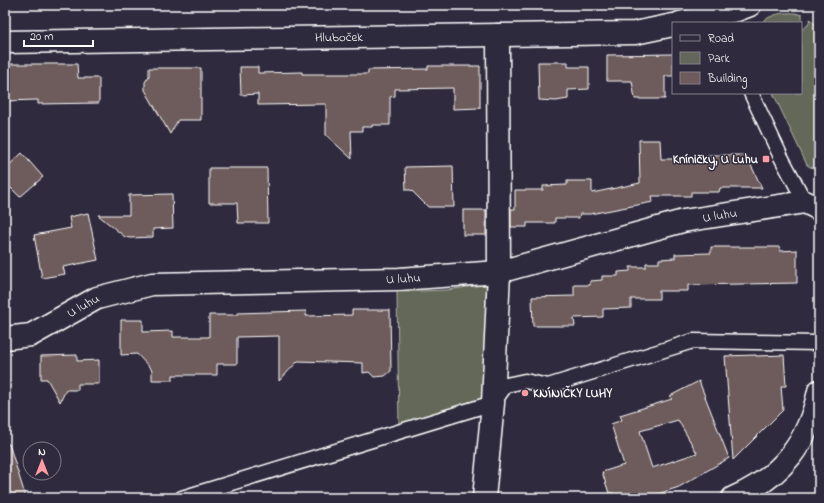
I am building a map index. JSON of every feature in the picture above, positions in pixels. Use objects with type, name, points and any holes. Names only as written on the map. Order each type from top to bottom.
[{"type":"street","points":[[686,22],[740,13]]},
{"type":"street","name":"Hluboček","points":[[5,42],[636,33],[672,25]]},
{"type":"street","points":[[484,498],[493,403],[499,272],[498,35]]},
{"type":"street","name":"U luhu","points":[[5,338],[31,335],[97,298],[152,284],[399,279],[499,272],[683,221],[812,205]]},
{"type":"street","points":[[734,498],[759,485],[785,463],[798,445],[808,427],[819,391]]},
{"type":"lane","points":[[751,94],[781,157],[812,205]]},
{"type":"lane","points":[[182,498],[493,403],[506,386],[525,381],[548,386],[693,341],[819,343]]},
{"type":"green space","points":[[795,13],[802,15],[802,22],[762,22],[778,14]]},
{"type":"green space","points":[[810,19],[819,28],[819,169],[807,165],[773,94],[802,94],[802,29],[808,25]]},
{"type":"green space","points":[[488,284],[486,402],[399,427],[397,292],[447,290]]},
{"type":"building","points":[[672,54],[672,76],[665,76],[665,99],[635,99],[632,81],[607,81],[607,55]]},
{"type":"building","points":[[538,62],[568,62],[568,67],[589,67],[589,89],[568,90],[568,99],[556,101],[539,100]]},
{"type":"building","points":[[5,64],[77,64],[78,78],[99,78],[99,103],[38,104],[38,100],[5,101]]},
{"type":"building","points":[[428,66],[480,66],[480,108],[453,109],[453,88],[395,89],[395,96],[390,97],[390,125],[372,125],[372,127],[362,127],[362,131],[351,131],[352,159],[326,135],[326,104],[258,105],[258,94],[241,95],[240,67],[258,67],[258,73],[302,72],[302,74],[368,74],[368,70],[428,69]]},
{"type":"building","points":[[149,68],[201,68],[201,120],[178,120],[170,134],[145,90],[145,82],[149,76]]},
{"type":"building","points":[[639,140],[660,140],[661,159],[707,159],[707,155],[746,155],[762,188],[720,188],[719,192],[691,192],[691,196],[652,196],[653,202],[590,214],[580,214],[579,218],[555,218],[555,223],[527,223],[527,227],[511,227],[511,209],[515,209],[515,190],[543,190],[543,186],[567,185],[567,181],[592,181],[592,193],[640,183]]},
{"type":"building","points":[[22,153],[43,177],[20,197],[11,188],[5,188],[5,169]]},
{"type":"building","points":[[453,166],[454,207],[428,207],[411,190],[406,190],[405,167]]},
{"type":"building","points":[[209,168],[267,168],[268,223],[238,223],[237,203],[209,203]]},
{"type":"building","points":[[172,194],[173,228],[153,229],[153,237],[125,237],[98,215],[129,215],[129,195]]},
{"type":"building","points":[[463,210],[486,210],[486,235],[463,235]]},
{"type":"building","points":[[88,213],[98,260],[63,267],[65,274],[42,278],[34,235],[71,228],[69,217]]},
{"type":"building","points":[[711,247],[780,247],[780,251],[797,250],[797,283],[688,285],[688,291],[659,291],[659,299],[631,299],[631,308],[603,309],[603,317],[574,318],[575,326],[533,326],[532,297],[574,296],[574,285],[590,285],[590,281],[602,280],[602,276],[618,276],[618,272],[630,271],[630,267],[646,267],[646,263],[659,263],[659,259],[675,258],[675,254],[711,253]]},
{"type":"building","points":[[352,310],[390,310],[391,371],[385,376],[374,377],[369,372],[363,373],[363,363],[298,361],[279,381],[279,336],[237,337],[237,364],[217,364],[217,375],[173,375],[173,380],[152,380],[152,370],[137,354],[121,355],[121,320],[143,320],[143,332],[173,331],[173,337],[209,337],[209,315],[306,311],[306,316],[352,315]]},
{"type":"building","points":[[77,355],[77,361],[99,360],[99,384],[78,384],[78,390],[66,390],[60,402],[47,379],[41,379],[41,356]]},
{"type":"building","points":[[784,355],[786,386],[781,386],[783,410],[733,460],[725,356]]},
{"type":"building","points":[[699,381],[729,458],[679,487],[646,498],[615,498],[613,493],[609,493],[602,472],[624,465],[611,424],[622,420],[620,415],[672,399],[670,396]],"holes":[[[678,420],[697,453],[652,468],[640,431]]]},
{"type":"building","points":[[5,444],[9,444],[26,498],[5,498]]},
{"type":"place","name":"Kníničky, U Luhu","points":[[766,159]]},
{"type":"place","name":"KNÍNIČKY LUHY","points":[[525,393]]}]
